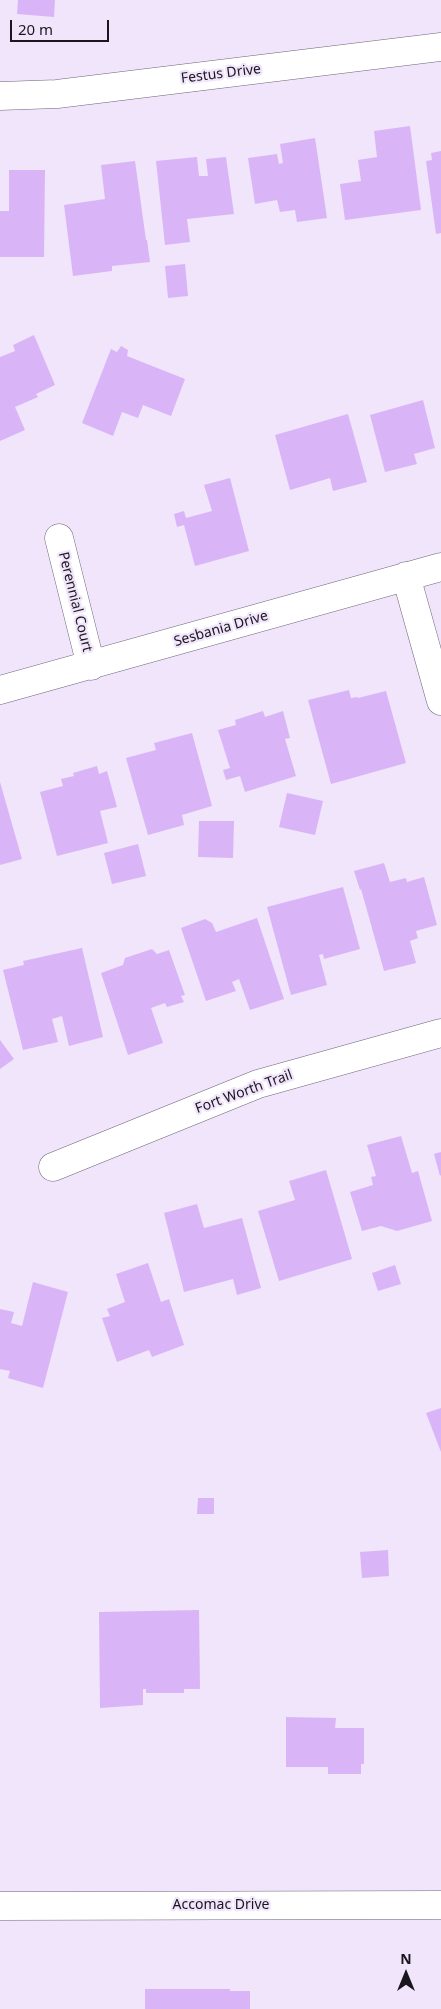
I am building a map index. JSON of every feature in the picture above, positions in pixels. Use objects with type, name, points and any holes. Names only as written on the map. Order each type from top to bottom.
[{"type":"street","name":"Festus Drive","points":[[0,96],[57,94],[441,47]]},
{"type":"street","name":"Perennial Court","points":[[59,538],[92,666]]},
{"type":"street","name":"Sesbania Drive","points":[[0,690],[92,666],[441,567]]},
{"type":"street","points":[[406,576],[441,700]]},
{"type":"street","name":"Fort Worth Trail","points":[[53,1167],[258,1084],[441,1033]]},
{"type":"street","name":"Accomac Drive","points":[[0,1906],[441,1905]]},
{"type":"building","points":[[18,0],[55,0],[54,17],[17,14]]},
{"type":"building","points":[[410,126],[421,210],[345,220],[340,184],[361,181],[358,160],[377,157],[374,131]]},
{"type":"building","points":[[315,138],[327,218],[297,222],[295,210],[280,212],[277,200],[255,204],[248,158],[277,154],[279,164],[283,163],[280,144]]},
{"type":"building","points":[[441,151],[441,233],[436,234],[426,161],[432,160],[431,153]]},
{"type":"building","points":[[197,157],[199,176],[208,176],[206,159],[226,157],[234,214],[187,219],[190,242],[165,245],[156,161]]},
{"type":"building","points":[[135,161],[150,262],[112,266],[112,271],[73,276],[64,205],[105,199],[101,165]]},
{"type":"building","points":[[9,170],[45,170],[44,257],[0,257],[0,211],[9,211]]},
{"type":"building","points":[[185,264],[188,296],[168,298],[165,266]]},
{"type":"building","points":[[34,335],[55,385],[36,394],[38,397],[15,407],[25,430],[0,441],[0,357],[15,351],[13,345]]},
{"type":"building","points":[[121,346],[128,350],[127,356],[185,379],[171,416],[143,405],[138,418],[122,412],[113,436],[82,423],[111,349],[117,352]]},
{"type":"building","points":[[423,400],[435,448],[414,454],[417,464],[385,472],[370,415]]},
{"type":"building","points":[[348,414],[367,482],[333,491],[330,478],[290,490],[275,435]]},
{"type":"building","points":[[230,478],[249,551],[195,566],[184,525],[177,527],[174,514],[184,511],[186,518],[212,511],[204,485]]},
{"type":"building","points":[[349,690],[351,698],[386,691],[406,763],[331,784],[308,700]]},
{"type":"building","points":[[263,711],[265,717],[283,711],[290,738],[285,739],[296,776],[245,792],[240,776],[226,780],[223,770],[230,768],[218,730],[236,725],[235,720]]},
{"type":"building","points":[[192,733],[212,806],[182,815],[184,825],[148,835],[126,758],[156,750],[154,743]]},
{"type":"building","points":[[97,766],[99,774],[107,771],[117,807],[100,811],[108,843],[57,856],[40,792],[63,786],[61,779],[74,776],[73,773]]},
{"type":"building","points":[[0,782],[22,859],[0,865]]},
{"type":"building","points":[[287,793],[323,801],[315,835],[279,827]]},
{"type":"building","points":[[199,821],[234,821],[233,858],[198,857]]},
{"type":"building","points":[[138,844],[146,876],[112,884],[104,853]]},
{"type":"building","points":[[384,863],[390,882],[406,878],[407,882],[424,877],[437,925],[416,931],[418,938],[410,941],[416,963],[384,971],[361,889],[354,871]]},
{"type":"building","points":[[343,887],[360,949],[324,959],[323,954],[319,955],[327,985],[291,995],[267,907]]},
{"type":"building","points":[[257,918],[284,999],[250,1010],[239,979],[232,982],[236,991],[206,1001],[181,928],[205,919],[212,923],[216,932]]},
{"type":"building","points":[[82,948],[103,1037],[69,1046],[62,1016],[52,1019],[58,1042],[23,1050],[3,970],[24,965],[23,961]]},
{"type":"building","points":[[152,949],[157,954],[169,950],[185,995],[181,996],[184,1002],[167,1007],[165,1003],[151,1008],[163,1043],[128,1055],[101,973],[123,965],[125,958]]},
{"type":"building","points":[[0,1040],[14,1059],[0,1069]]},
{"type":"building","points":[[401,1136],[412,1173],[418,1171],[432,1221],[397,1231],[381,1226],[362,1231],[350,1192],[373,1185],[371,1177],[376,1176],[367,1145]]},
{"type":"building","points":[[441,1152],[441,1175],[440,1176],[434,1154]]},
{"type":"building","points":[[326,1170],[352,1259],[279,1281],[258,1211],[295,1200],[289,1181]]},
{"type":"building","points":[[197,1204],[204,1228],[242,1218],[261,1288],[237,1295],[233,1279],[184,1292],[164,1213]]},
{"type":"building","points":[[148,1263],[161,1302],[169,1299],[184,1345],[152,1357],[149,1350],[117,1362],[102,1318],[110,1316],[107,1309],[125,1302],[116,1274]]},
{"type":"building","points":[[395,1265],[401,1284],[378,1291],[372,1273]]},
{"type":"building","points":[[33,1282],[68,1292],[43,1388],[8,1378],[10,1371],[0,1369],[0,1309],[14,1312],[11,1323],[22,1326]]},
{"type":"building","points":[[441,1408],[441,1452],[426,1413]]},
{"type":"building","points":[[198,1498],[214,1498],[214,1514],[197,1514]]},
{"type":"building","points":[[388,1550],[389,1576],[362,1578],[360,1552]]},
{"type":"building","points":[[199,1610],[200,1689],[184,1689],[184,1693],[146,1693],[146,1689],[143,1689],[143,1705],[100,1708],[99,1612]]},
{"type":"building","points":[[286,1717],[336,1718],[335,1728],[364,1728],[364,1764],[361,1764],[361,1774],[328,1774],[328,1767],[286,1767]]},
{"type":"building","points":[[145,1989],[230,1989],[230,1991],[250,1991],[250,2009],[145,2009]]}]
